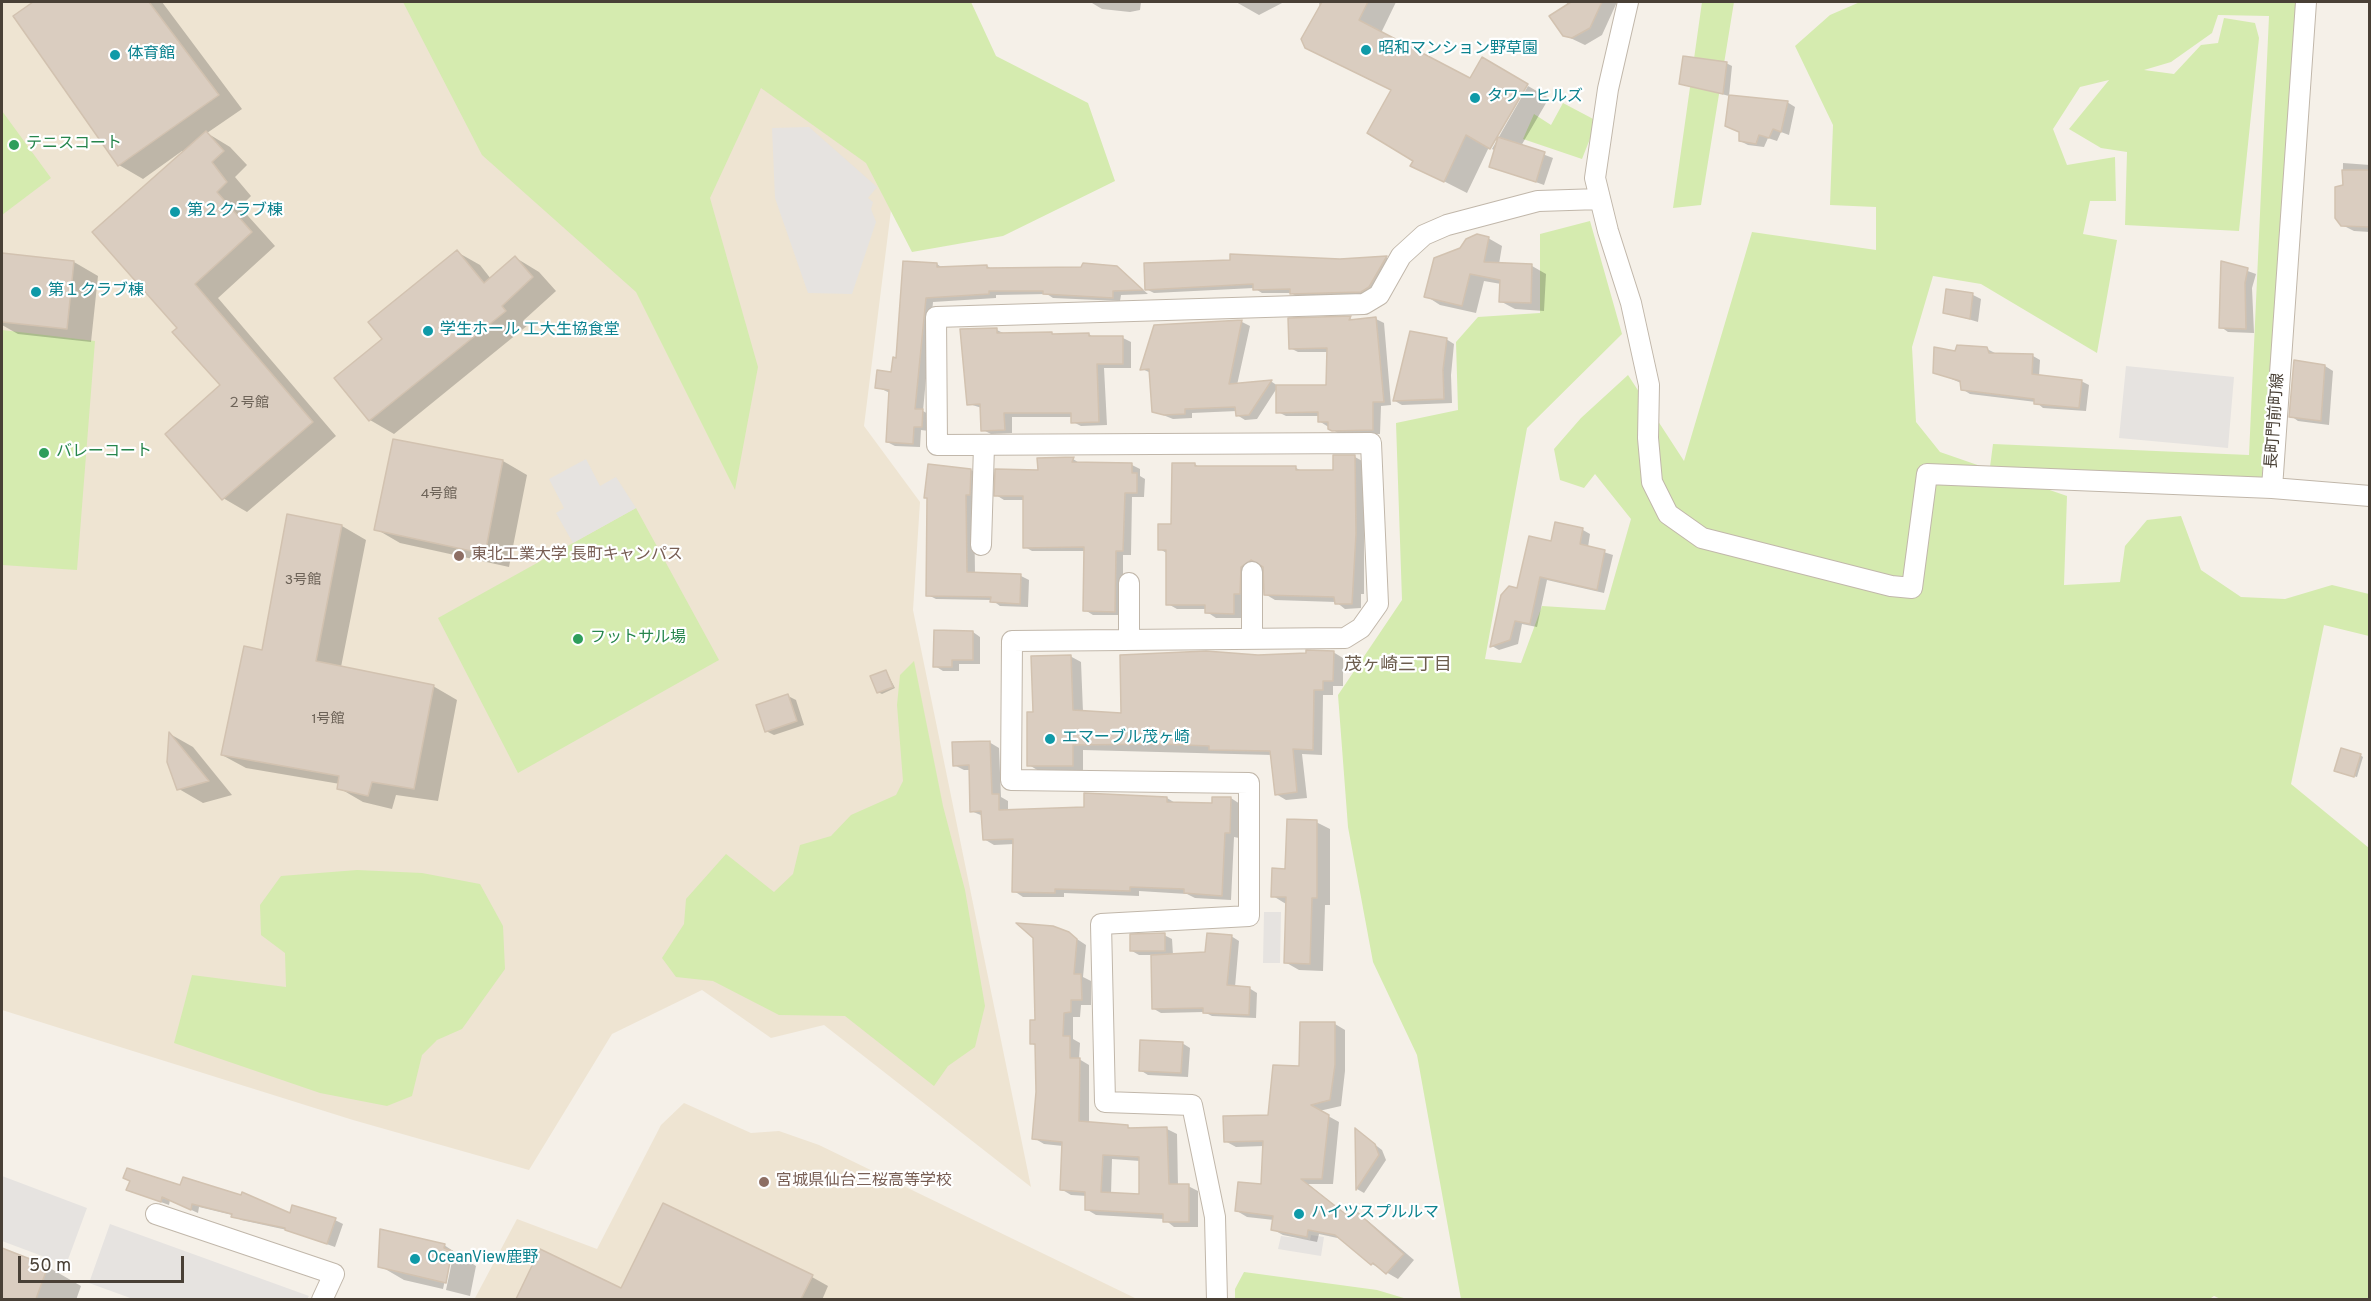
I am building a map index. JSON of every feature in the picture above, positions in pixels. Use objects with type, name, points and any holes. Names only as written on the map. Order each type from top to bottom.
[{"type":"street","points":[[1217,1299],[1215,1217],[1192,1105],[1106,1102],[1101,924],[1249,916],[1249,783],[1011,780],[1012,640],[1345,638],[1361,628],[1378,604],[1371,443],[937,445],[936,317],[1364,304],[1379,295],[1401,256],[1424,235],[1447,225],[1538,201],[1600,199],[1595,178],[1608,89],[1628,2]]},
{"type":"street","name":"長町門前町線","points":[[1600,199],[1639,334],[1649,385],[1648,438],[1652,482],[1668,514],[1702,538],[1891,586],[1912,588],[1927,474],[2272,488],[2306,2]]},
{"type":"street","points":[[981,545],[984,446]]},
{"type":"street","points":[[2272,488],[2370,496]]},
{"type":"street","points":[[1252,572],[1252,638]]},
{"type":"street","points":[[1129,583],[1129,640]]},
{"type":"street","points":[[156,1214],[334,1274],[322,1299]]},
{"type":"shaded area","name":"東北工業大学 長町キャンパス","points":[[2,2],[917,2],[864,426],[920,502],[913,610],[1031,1187],[824,1025],[771,1038],[702,990],[612,1034],[529,1170],[353,1120],[2,1010]]},
{"type":"shaded area","points":[[809,127],[877,187],[868,198],[873,202],[871,209],[876,222],[852,294],[808,293],[775,198],[772,128]]},
{"type":"shaded area","points":[[2126,366],[2234,377],[2228,448],[2119,438]]},
{"type":"shaded area","points":[[586,459],[600,486],[616,477],[636,508],[573,543],[556,513],[564,508],[549,479]]},
{"type":"shaded area","points":[[1264,912],[1281,912],[1280,963],[1263,963]]},
{"type":"shaded area","name":"宮城県仙台三桜高等学校","points":[[684,1103],[751,1133],[779,1131],[819,1145],[1137,1299],[474,1300],[517,1219],[597,1249],[661,1125]]},
{"type":"shaded area","points":[[2,1176],[87,1208],[66,1265],[2,1241]]},
{"type":"shaded area","points":[[110,1224],[309,1296],[307,1299],[133,1299],[89,1283]]},
{"type":"shaded area","points":[[1311,1235],[1324,1237],[1321,1256],[1278,1249],[1281,1236],[1310,1240]]},
{"type":"green space","points":[[403,2],[971,2],[996,56],[1088,103],[1115,181],[1003,236],[912,252],[866,163],[761,88],[710,198],[758,367],[735,490],[636,292],[482,155]]},
{"type":"green space","points":[[1702,2],[1734,2],[1701,205],[1673,208]]},
{"type":"green space","points":[[1860,2],[2297,2],[2262,479],[1990,467],[1993,444],[2249,455],[2269,16],[2218,15],[2212,33],[2171,62],[2144,70],[2174,74],[2201,45],[2218,43],[2224,18],[2255,23],[2259,38],[2239,231],[2125,225],[2127,152],[2101,148],[2069,129],[2109,80],[2080,87],[2053,129],[2067,165],[2115,157],[2116,201],[2090,201],[2083,234],[2117,240],[2097,353],[1981,284],[1933,276],[1912,347],[1916,422],[1940,452],[2067,496],[2064,585],[2120,582],[2125,546],[2147,520],[2181,516],[2201,570],[2241,597],[2285,599],[2332,585],[2369,594],[2369,636],[2324,625],[2291,784],[2369,848],[2369,1299],[2223,1300],[2214,1296],[2208,1300],[1461,1299],[1417,1055],[1373,962],[1348,827],[1338,695],[1402,600],[1396,423],[1458,410],[1456,342],[1478,317],[1540,313],[1540,234],[1590,221],[1622,334],[1527,428],[1485,659],[1521,663],[1542,606],[1605,610],[1631,519],[1595,474],[1584,488],[1560,480],[1554,449],[1581,418],[1628,375],[1684,461],[1752,232],[1876,250],[1876,207],[1830,205],[1833,125],[1795,46],[1830,15]]},
{"type":"green space","points":[[1563,103],[1597,121],[1582,159],[1523,139],[1534,114],[1551,125]]},
{"type":"green space","name":"テニスコート","points":[[2,111],[51,178],[2,215]]},
{"type":"green space","name":"バレーコート","points":[[2,330],[95,341],[77,570],[2,565]]},
{"type":"green space","name":"フットサル場","points":[[636,508],[719,660],[518,773],[438,618]]},
{"type":"green space","points":[[914,661],[943,806],[965,890],[985,1006],[975,1047],[948,1066],[934,1086],[845,1016],[779,1015],[713,981],[676,977],[662,958],[684,924],[686,899],[726,854],[774,892],[793,874],[800,845],[831,836],[851,815],[896,795],[903,781],[897,705],[900,675]]},
{"type":"green space","points":[[357,870],[422,873],[480,884],[503,926],[505,969],[462,1029],[437,1040],[422,1055],[412,1096],[387,1106],[320,1093],[174,1043],[192,975],[286,987],[285,953],[261,935],[260,905],[281,876]]},
{"type":"green space","points":[[1244,1272],[1377,1290],[1407,1299],[1235,1299],[1235,1289]]},
{"type":"building","name":"体育館","points":[[33,2],[149,2],[219,95],[118,166],[13,16]]},
{"type":"building","points":[[1322,2],[1368,2],[1359,20],[1470,78],[1482,57],[1528,84],[1490,149],[1466,135],[1444,182],[1410,166],[1413,161],[1367,133],[1391,90],[1305,48],[1301,39]]},
{"type":"building","points":[[1571,2],[1602,2],[1590,28],[1572,38],[1563,36],[1549,16]]},
{"type":"building","points":[[1683,56],[1727,62],[1723,94],[1679,84]]},
{"type":"building","points":[[1729,95],[1788,101],[1781,132],[1773,129],[1769,138],[1759,135],[1756,144],[1739,141],[1739,132],[1725,126]]},
{"type":"building","points":[[206,131],[224,151],[212,162],[227,182],[217,192],[252,232],[195,284],[313,422],[222,500],[165,434],[220,385],[172,332],[177,328],[92,232]]},
{"type":"building","points":[[1498,137],[1545,152],[1536,182],[1489,167]]},
{"type":"building","points":[[2342,170],[2370,170],[2370,227],[2341,226],[2335,218],[2335,187],[2343,185]]},
{"type":"building","points":[[1477,234],[1489,237],[1484,262],[1532,264],[1531,303],[1499,302],[1500,280],[1470,274],[1462,306],[1424,297],[1434,258],[1460,248],[1466,239]]},
{"type":"building","name":"学生ホール 工大生協食堂","points":[[457,250],[484,283],[515,256],[533,277],[502,306],[506,311],[369,421],[334,378],[382,339],[368,322]]},
{"type":"building","name":"第１クラブ棟","points":[[2,253],[74,261],[67,329],[2,322]]},
{"type":"building","points":[[1230,254],[1340,259],[1387,256],[1369,287],[1361,292],[1290,294],[1290,289],[1253,290],[1253,284],[1145,290],[1144,263],[1230,260]]},
{"type":"building","points":[[903,261],[937,263],[937,267],[987,265],[987,268],[1081,267],[1083,263],[1117,266],[1143,290],[1113,291],[1113,298],[1043,294],[1043,291],[989,291],[989,294],[926,298],[915,409],[923,409],[922,427],[914,427],[913,444],[886,442],[889,390],[875,388],[877,370],[891,372],[893,357],[896,358]]},
{"type":"building","points":[[2221,261],[2248,268],[2245,283],[2246,329],[2219,328]]},
{"type":"building","points":[[1946,289],[1973,293],[1970,319],[1943,313]]},
{"type":"building","points":[[1351,316],[1349,320],[1376,317],[1384,402],[1373,402],[1373,430],[1332,431],[1328,429],[1328,422],[1318,422],[1318,412],[1276,413],[1276,385],[1326,385],[1327,348],[1289,349],[1288,318]]},
{"type":"building","points":[[1242,320],[1229,384],[1272,380],[1249,415],[1236,416],[1235,407],[1185,409],[1185,414],[1164,415],[1152,412],[1149,369],[1140,370],[1154,325]]},
{"type":"building","points":[[997,328],[997,333],[1052,332],[1052,334],[1089,333],[1089,336],[1123,336],[1123,364],[1097,364],[1099,422],[1071,423],[1071,413],[1004,413],[1005,430],[981,431],[980,404],[967,405],[960,329]]},
{"type":"building","points":[[1410,331],[1447,338],[1443,370],[1444,399],[1393,401]]},
{"type":"building","points":[[1957,345],[1987,347],[1989,353],[2033,354],[2032,374],[2082,380],[2079,408],[2034,404],[2034,399],[1961,390],[1960,381],[1933,373],[1934,347],[1955,351]]},
{"type":"building","points":[[2294,360],[2325,365],[2321,421],[2289,417]]},
{"type":"building","points":[[393,439],[503,460],[485,554],[374,530]]},
{"type":"building","points":[[1333,455],[1355,455],[1356,534],[1352,604],[1335,604],[1334,597],[1264,595],[1263,567],[1251,560],[1241,567],[1240,594],[1234,594],[1234,614],[1205,613],[1205,605],[1166,605],[1166,550],[1158,550],[1158,524],[1171,524],[1172,463],[1195,463],[1195,466],[1296,466],[1296,470],[1333,470]]},
{"type":"building","points":[[1074,457],[1072,462],[1132,463],[1132,473],[1137,473],[1137,493],[1125,493],[1123,551],[1116,551],[1115,612],[1083,611],[1084,547],[1023,548],[1023,496],[994,496],[995,469],[1038,470],[1037,458]]},
{"type":"building","points":[[928,464],[971,469],[970,495],[966,495],[967,572],[1021,574],[1020,604],[990,602],[991,597],[926,596],[927,498],[924,498]]},
{"type":"building","points":[[287,514],[342,525],[316,661],[434,685],[414,789],[372,782],[368,796],[337,789],[339,776],[221,755],[244,646],[262,650]]},
{"type":"building","points":[[1555,522],[1583,528],[1580,544],[1605,550],[1597,590],[1540,577],[1530,624],[1515,621],[1510,640],[1490,647],[1501,595],[1509,586],[1517,588],[1529,536],[1551,541]]},
{"type":"building","points":[[934,630],[973,631],[973,660],[952,660],[952,667],[933,667]]},
{"type":"building","points":[[1306,650],[1334,651],[1333,681],[1323,681],[1323,690],[1314,690],[1313,750],[1293,749],[1297,792],[1275,795],[1270,751],[1209,750],[1209,746],[1161,744],[1073,745],[1073,766],[1027,766],[1027,712],[1033,712],[1031,656],[1071,655],[1073,710],[1121,713],[1120,655],[1206,651],[1258,655],[1306,653]]},
{"type":"building","points":[[886,670],[893,687],[877,693],[870,676]]},
{"type":"building","points":[[788,694],[797,721],[765,732],[756,705]]},
{"type":"building","points":[[169,732],[209,781],[177,790],[167,762]]},
{"type":"building","points":[[990,741],[992,794],[999,794],[999,810],[1084,807],[1084,793],[1167,797],[1167,802],[1212,803],[1212,797],[1231,797],[1230,833],[1225,833],[1222,896],[1184,893],[1184,889],[1130,887],[1130,891],[1055,889],[1055,893],[1012,892],[1013,839],[983,840],[981,811],[970,812],[969,765],[953,766],[952,742]]},
{"type":"building","points":[[2341,748],[2361,754],[2354,777],[2334,771]]},
{"type":"building","points":[[1287,819],[1317,820],[1317,898],[1312,898],[1310,964],[1284,963],[1286,897],[1271,897],[1272,868],[1285,869]]},
{"type":"building","points":[[1016,923],[1053,926],[1069,932],[1077,939],[1074,974],[1081,974],[1082,1000],[1071,1000],[1071,1012],[1064,1013],[1063,1036],[1070,1036],[1070,1058],[1080,1058],[1079,1121],[1128,1125],[1128,1128],[1167,1127],[1169,1184],[1189,1184],[1189,1222],[1163,1222],[1163,1214],[1085,1210],[1085,1192],[1060,1190],[1062,1142],[1032,1139],[1036,1092],[1035,1044],[1030,1044],[1030,1020],[1035,1020],[1033,938]],"holes":[[[1103,1155],[1139,1157],[1139,1194],[1101,1192]]]},
{"type":"building","points":[[1165,933],[1165,951],[1130,951],[1130,934]]},
{"type":"building","points":[[1207,933],[1232,935],[1227,985],[1250,987],[1249,1015],[1203,1013],[1203,1008],[1152,1009],[1151,955],[1205,952]]},
{"type":"building","points":[[1300,1022],[1335,1022],[1335,1065],[1330,1100],[1311,1105],[1329,1115],[1322,1179],[1301,1179],[1348,1216],[1357,1212],[1404,1254],[1386,1274],[1373,1263],[1371,1265],[1335,1235],[1308,1230],[1307,1237],[1271,1230],[1273,1216],[1235,1211],[1238,1182],[1261,1184],[1263,1141],[1224,1142],[1223,1116],[1268,1115],[1273,1065],[1299,1066]]},
{"type":"building","points":[[1140,1040],[1183,1042],[1181,1073],[1139,1071]]},
{"type":"building","points":[[1355,1128],[1375,1144],[1379,1155],[1356,1190]]},
{"type":"building","points":[[127,1168],[180,1185],[183,1177],[241,1195],[242,1192],[290,1213],[292,1205],[336,1218],[327,1244],[285,1230],[285,1228],[231,1217],[232,1214],[192,1204],[191,1210],[162,1197],[161,1202],[126,1190],[130,1181],[123,1178]]},
{"type":"building","points":[[663,1203],[813,1275],[801,1299],[516,1299],[540,1249],[621,1288]]},
{"type":"building","name":"OceanView鹿野","points":[[380,1229],[445,1244],[444,1248],[452,1251],[446,1283],[378,1267]]},
{"type":"building","points":[[2,1248],[48,1266],[36,1299],[2,1299]]},
{"type":"place","name":"昭和マンション野草園","points":[[1366,50]]},
{"type":"place","name":"体育館","points":[[115,55]]},
{"type":"place","name":"タワーヒルズ","points":[[1475,98]]},
{"type":"place","name":"テニスコート","points":[[14,145]]},
{"type":"place","name":"第２クラブ棟","points":[[175,212]]},
{"type":"place","name":"第１クラブ棟","points":[[36,292]]},
{"type":"place","name":"学生ホール 工大生協食堂","points":[[428,331]]},
{"type":"place","name":"バレーコート","points":[[44,453]]},
{"type":"place","name":"東北工業大学 長町キャンパス","points":[[459,556]]},
{"type":"place","name":"フットサル場","points":[[578,639]]},
{"type":"place","name":"エマーブル茂ヶ崎","points":[[1050,739]]},
{"type":"place","name":"宮城県仙台三桜高等学校","points":[[764,1182]]},
{"type":"place","name":"ハイツスプルルマ","points":[[1299,1214]]},
{"type":"place","name":"OceanView鹿野","points":[[415,1259]]},
{"type":"district","name":"茂ヶ崎三丁目","points":[[1398,666]]}]
